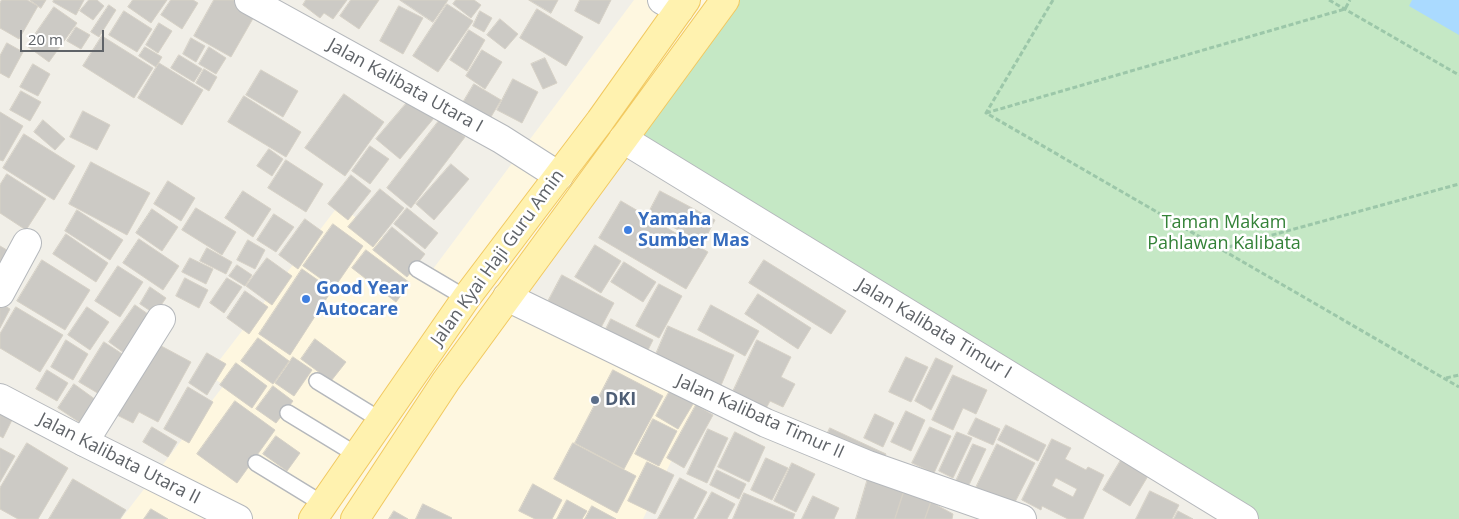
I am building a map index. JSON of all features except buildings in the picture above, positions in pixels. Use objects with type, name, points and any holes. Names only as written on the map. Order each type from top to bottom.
[{"type":"main road","name":"Jalan Kyai Haji Guru Amin","points":[[355,519],[446,381],[725,0]]},
{"type":"main road","name":"Jalan Kyai Haji Guru Amin","points":[[315,506],[349,451],[376,417],[459,294],[554,173],[675,3]]},
{"type":"street","name":"Jalan Kalibata Utara I","points":[[249,0],[500,139],[554,173]]},
{"type":"street","name":"Jalan Kalibata Timur I","points":[[623,139],[1244,519]]},
{"type":"street","points":[[0,293],[26,243]]},
{"type":"street","name":"Jalan Kalibata Timur II","points":[[507,297],[766,423],[868,465],[1022,519]]},
{"type":"street","points":[[84,442],[161,318]]},
{"type":"street","name":"Jalan Kalibata Utara II","points":[[0,398],[234,517]]},
{"type":"lane","points":[[420,270],[459,294]]},
{"type":"lane","points":[[322,384],[376,417]]},
{"type":"lane","points":[[293,416],[349,451]]},
{"type":"lane","points":[[261,466],[315,506]]},
{"type":"path","points":[[986,113],[1052,0]]},
{"type":"path","points":[[1329,0],[1459,75]]},
{"type":"path","points":[[986,113],[1345,9],[1350,0]]},
{"type":"path","points":[[986,113],[1459,388]]},
{"type":"path","points":[[1221,249],[1459,184]]},
{"type":"path","points":[[1445,379],[1459,375]]},
{"type":"shaded area","points":[[634,0],[723,0],[507,297],[710,382],[643,519],[121,519],[224,385],[208,375],[339,205],[430,273]]},
{"type":"green space","name":"Taman Makam Pahlawan Kalibata","points":[[723,0],[1459,0],[1459,519],[1244,519],[623,139]]},
{"type":"water","points":[[1412,0],[1459,0],[1459,35],[1409,6]]},
{"type":"place","name":"Yamaha Sumber Mas","points":[[628,230]]},
{"type":"place","name":"Good Year Autocare","points":[[306,299]]},
{"type":"place","name":"DKI","points":[[595,400]]}]
